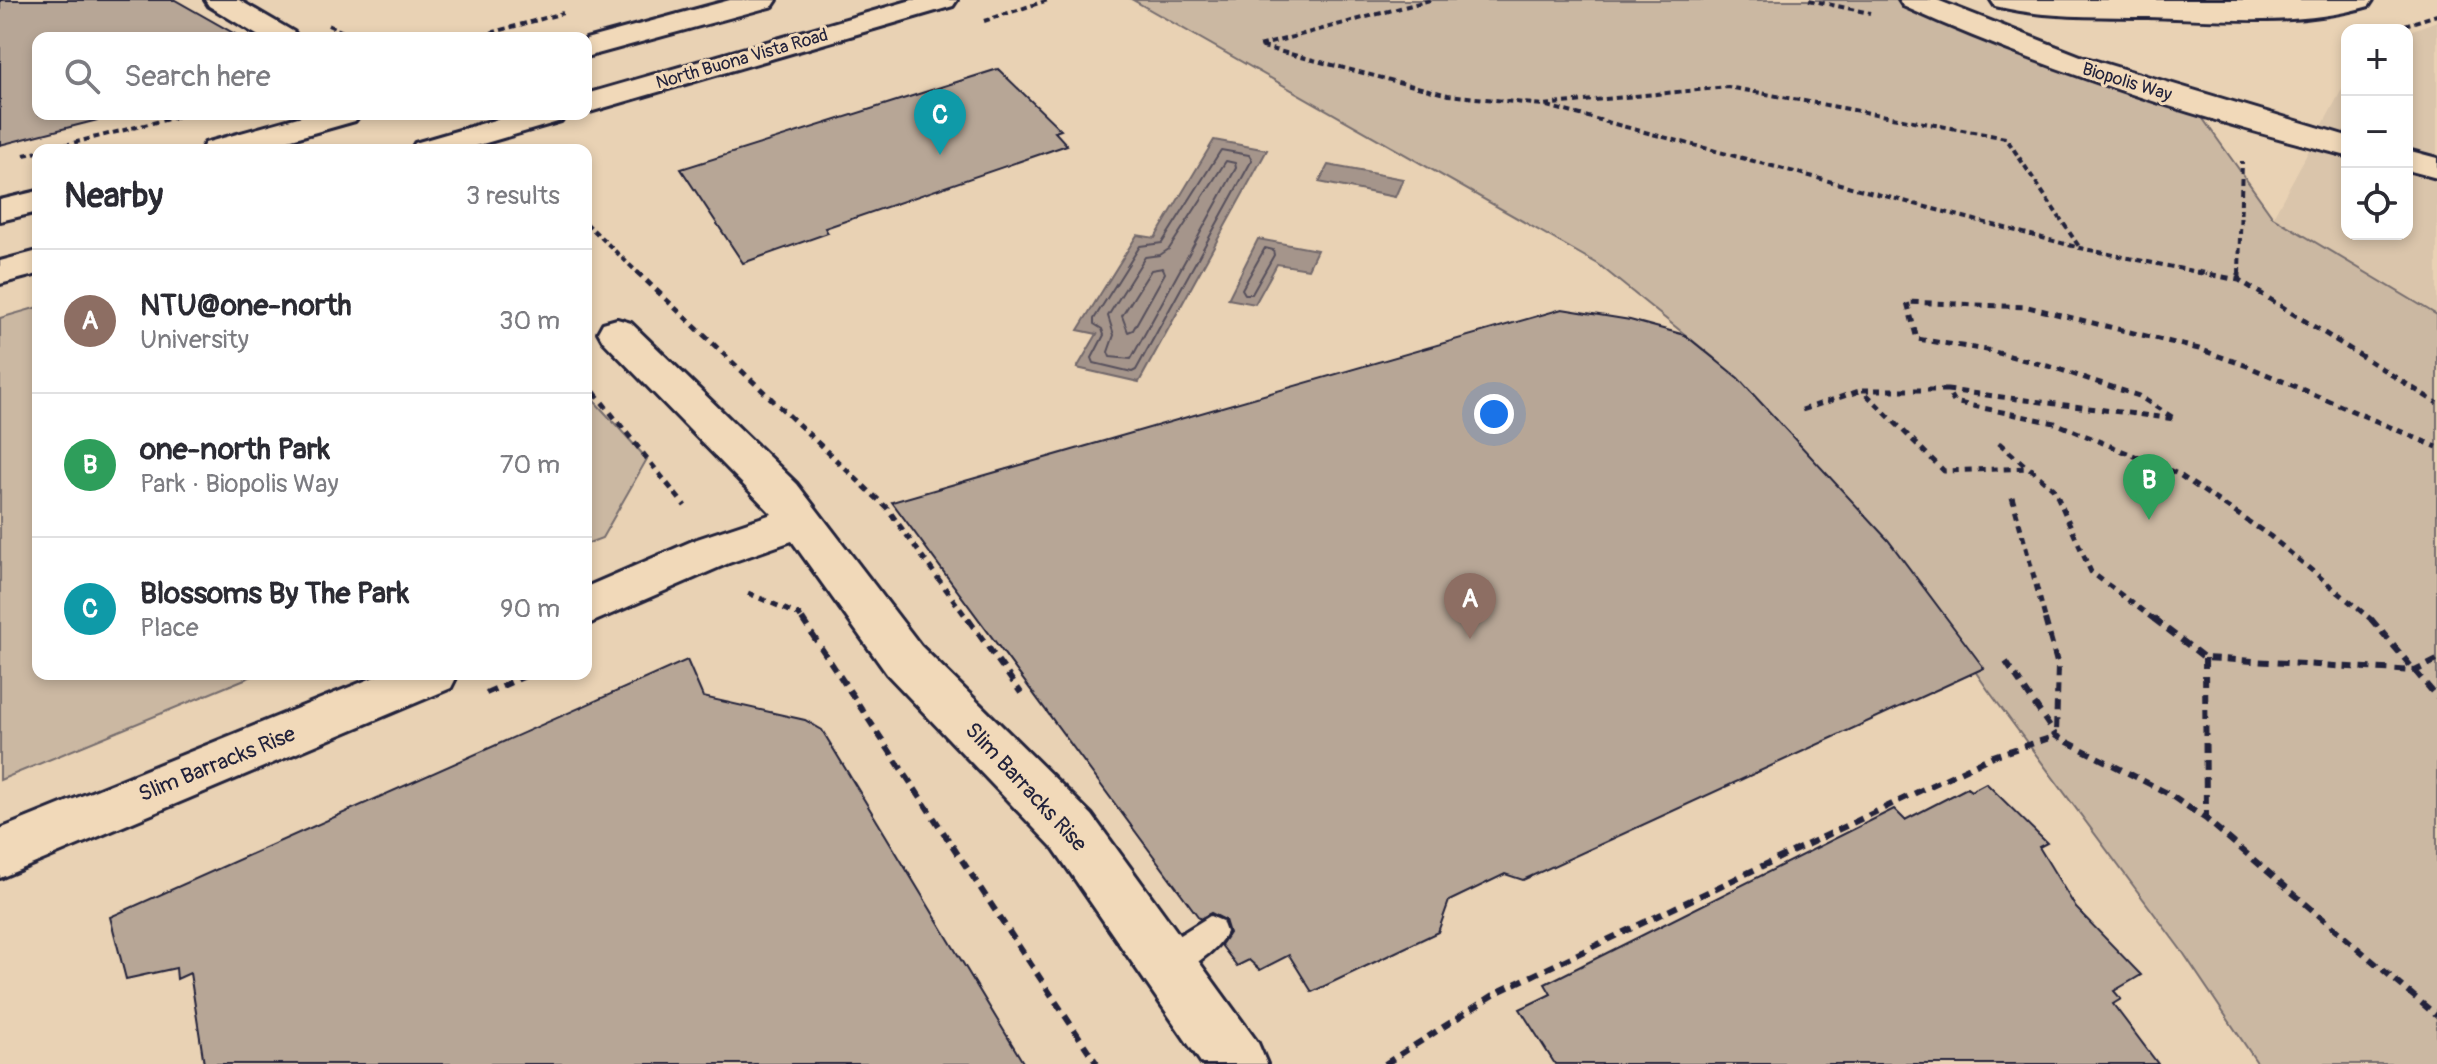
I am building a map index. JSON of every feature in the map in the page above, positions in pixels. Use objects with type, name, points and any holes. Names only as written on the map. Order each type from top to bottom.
[{"type":"street","points":[[219,0],[273,32]]},
{"type":"street","points":[[592,46],[763,0]]},
{"type":"street","name":"North Buona Vista Road","points":[[592,102],[943,0]]},
{"type":"street","name":"Biopolis Way","points":[[1913,0],[1976,29],[2088,72],[2341,144]]},
{"type":"street","points":[[2005,0],[2088,9],[2272,11],[2347,5],[2359,0]]},
{"type":"street","points":[[448,144],[530,120]]},
{"type":"street","points":[[234,144],[299,121]]},
{"type":"street","points":[[2413,162],[2437,168]]},
{"type":"street","points":[[0,211],[32,203]]},
{"type":"street","points":[[0,273],[32,264]]},
{"type":"street","name":"Slim Barracks Rise","points":[[617,332],[803,520],[904,660],[1188,947],[1237,1064]]},
{"type":"street","points":[[592,604],[713,551],[803,520]]},
{"type":"street","name":"Slim Barracks Rise","points":[[0,854],[420,680]]},
{"type":"path","points":[[1430,0],[1259,46],[1448,95],[1543,105],[2080,248],[2239,280],[2437,403]]},
{"type":"path","points":[[494,32],[564,13]]},
{"type":"path","points":[[2409,24],[2437,15]]},
{"type":"path","points":[[1543,105],[1728,87],[2006,138],[2080,248]]},
{"type":"path","points":[[69,144],[164,120]]},
{"type":"path","points":[[2239,280],[2243,146]]},
{"type":"path","points":[[1802,410],[1862,390],[1947,390],[2092,406],[2175,419],[2139,396],[2055,368],[1987,350],[1917,339],[1907,302],[2028,307],[2199,349],[2247,366],[2437,447]]},
{"type":"path","points":[[592,390],[691,514]]},
{"type":"path","points":[[1862,390],[1944,471],[2029,468]]},
{"type":"path","points":[[1947,390],[1954,402],[2055,423],[2178,474],[2270,536],[2370,618],[2437,697]]},
{"type":"path","points":[[1999,443],[2054,489],[2091,572],[2205,658],[2415,671],[2437,660]]},
{"type":"path","points":[[2012,497],[2058,666],[2056,736]]},
{"type":"path","points":[[740,589],[799,615],[1097,1064]]},
{"type":"path","points":[[2205,658],[2206,819]]},
{"type":"path","points":[[2006,662],[2056,736],[2167,793],[2206,819],[2437,1016]]},
{"type":"path","points":[[1385,1064],[1500,991],[1993,756],[2056,736]]},
{"type":"shaded area","points":[[1133,0],[1913,0],[2191,102],[2273,217],[2437,315],[2437,1064],[2258,1064],[2184,954],[1988,690],[1918,588],[1804,452],[1714,358],[1598,264]]},
{"type":"shaded area","points":[[2437,21],[2437,315],[2273,217],[2341,91],[2341,240],[2413,240],[2413,30]]},
{"type":"shaded area","points":[[32,309],[32,680],[242,680],[0,780],[0,318]]},
{"type":"shaded area","points":[[592,399],[647,459],[602,538],[592,542]]},
{"type":"water","points":[[1214,140],[1267,150],[1139,382],[1077,368],[1097,334],[1078,330],[1137,235],[1155,238]]},
{"type":"water","points":[[1328,165],[1403,179],[1395,197],[1319,182]]},
{"type":"water","points":[[1258,239],[1317,250],[1308,269],[1277,264],[1255,304],[1228,299]]},
{"type":"building","points":[[0,0],[175,0],[231,32],[32,32],[32,120],[98,120],[0,145]]},
{"type":"building","points":[[998,69],[1061,130],[1055,132],[1067,145],[825,228],[828,233],[743,263],[681,169]]},
{"type":"building","points":[[1562,309],[1630,320],[1685,335],[1738,378],[1888,540],[1984,668],[1523,880],[1505,874],[1449,901],[1438,932],[1312,992],[1289,955],[1260,970],[1249,960],[1237,966],[1221,945],[1229,933],[1225,920],[1211,913],[1200,919],[892,502]]},
{"type":"building","points":[[687,660],[703,697],[805,720],[822,730],[1024,1064],[204,1064],[190,973],[177,979],[176,968],[126,979],[110,917]]},
{"type":"building","points":[[1986,783],[2047,843],[2039,847],[2076,908],[2141,975],[2114,991],[2121,999],[2113,1004],[2158,1064],[1555,1064],[1520,1009],[1551,994],[1545,984],[1894,809],[1905,820],[1967,788],[1971,791]]},
{"type":"place","name":"Blossoms By The Park","points":[[940,155]]},
{"type":"place","name":"one-north Park","points":[[2149,520]]},
{"type":"place","name":"NTU@one-north","points":[[1470,639]]}]
